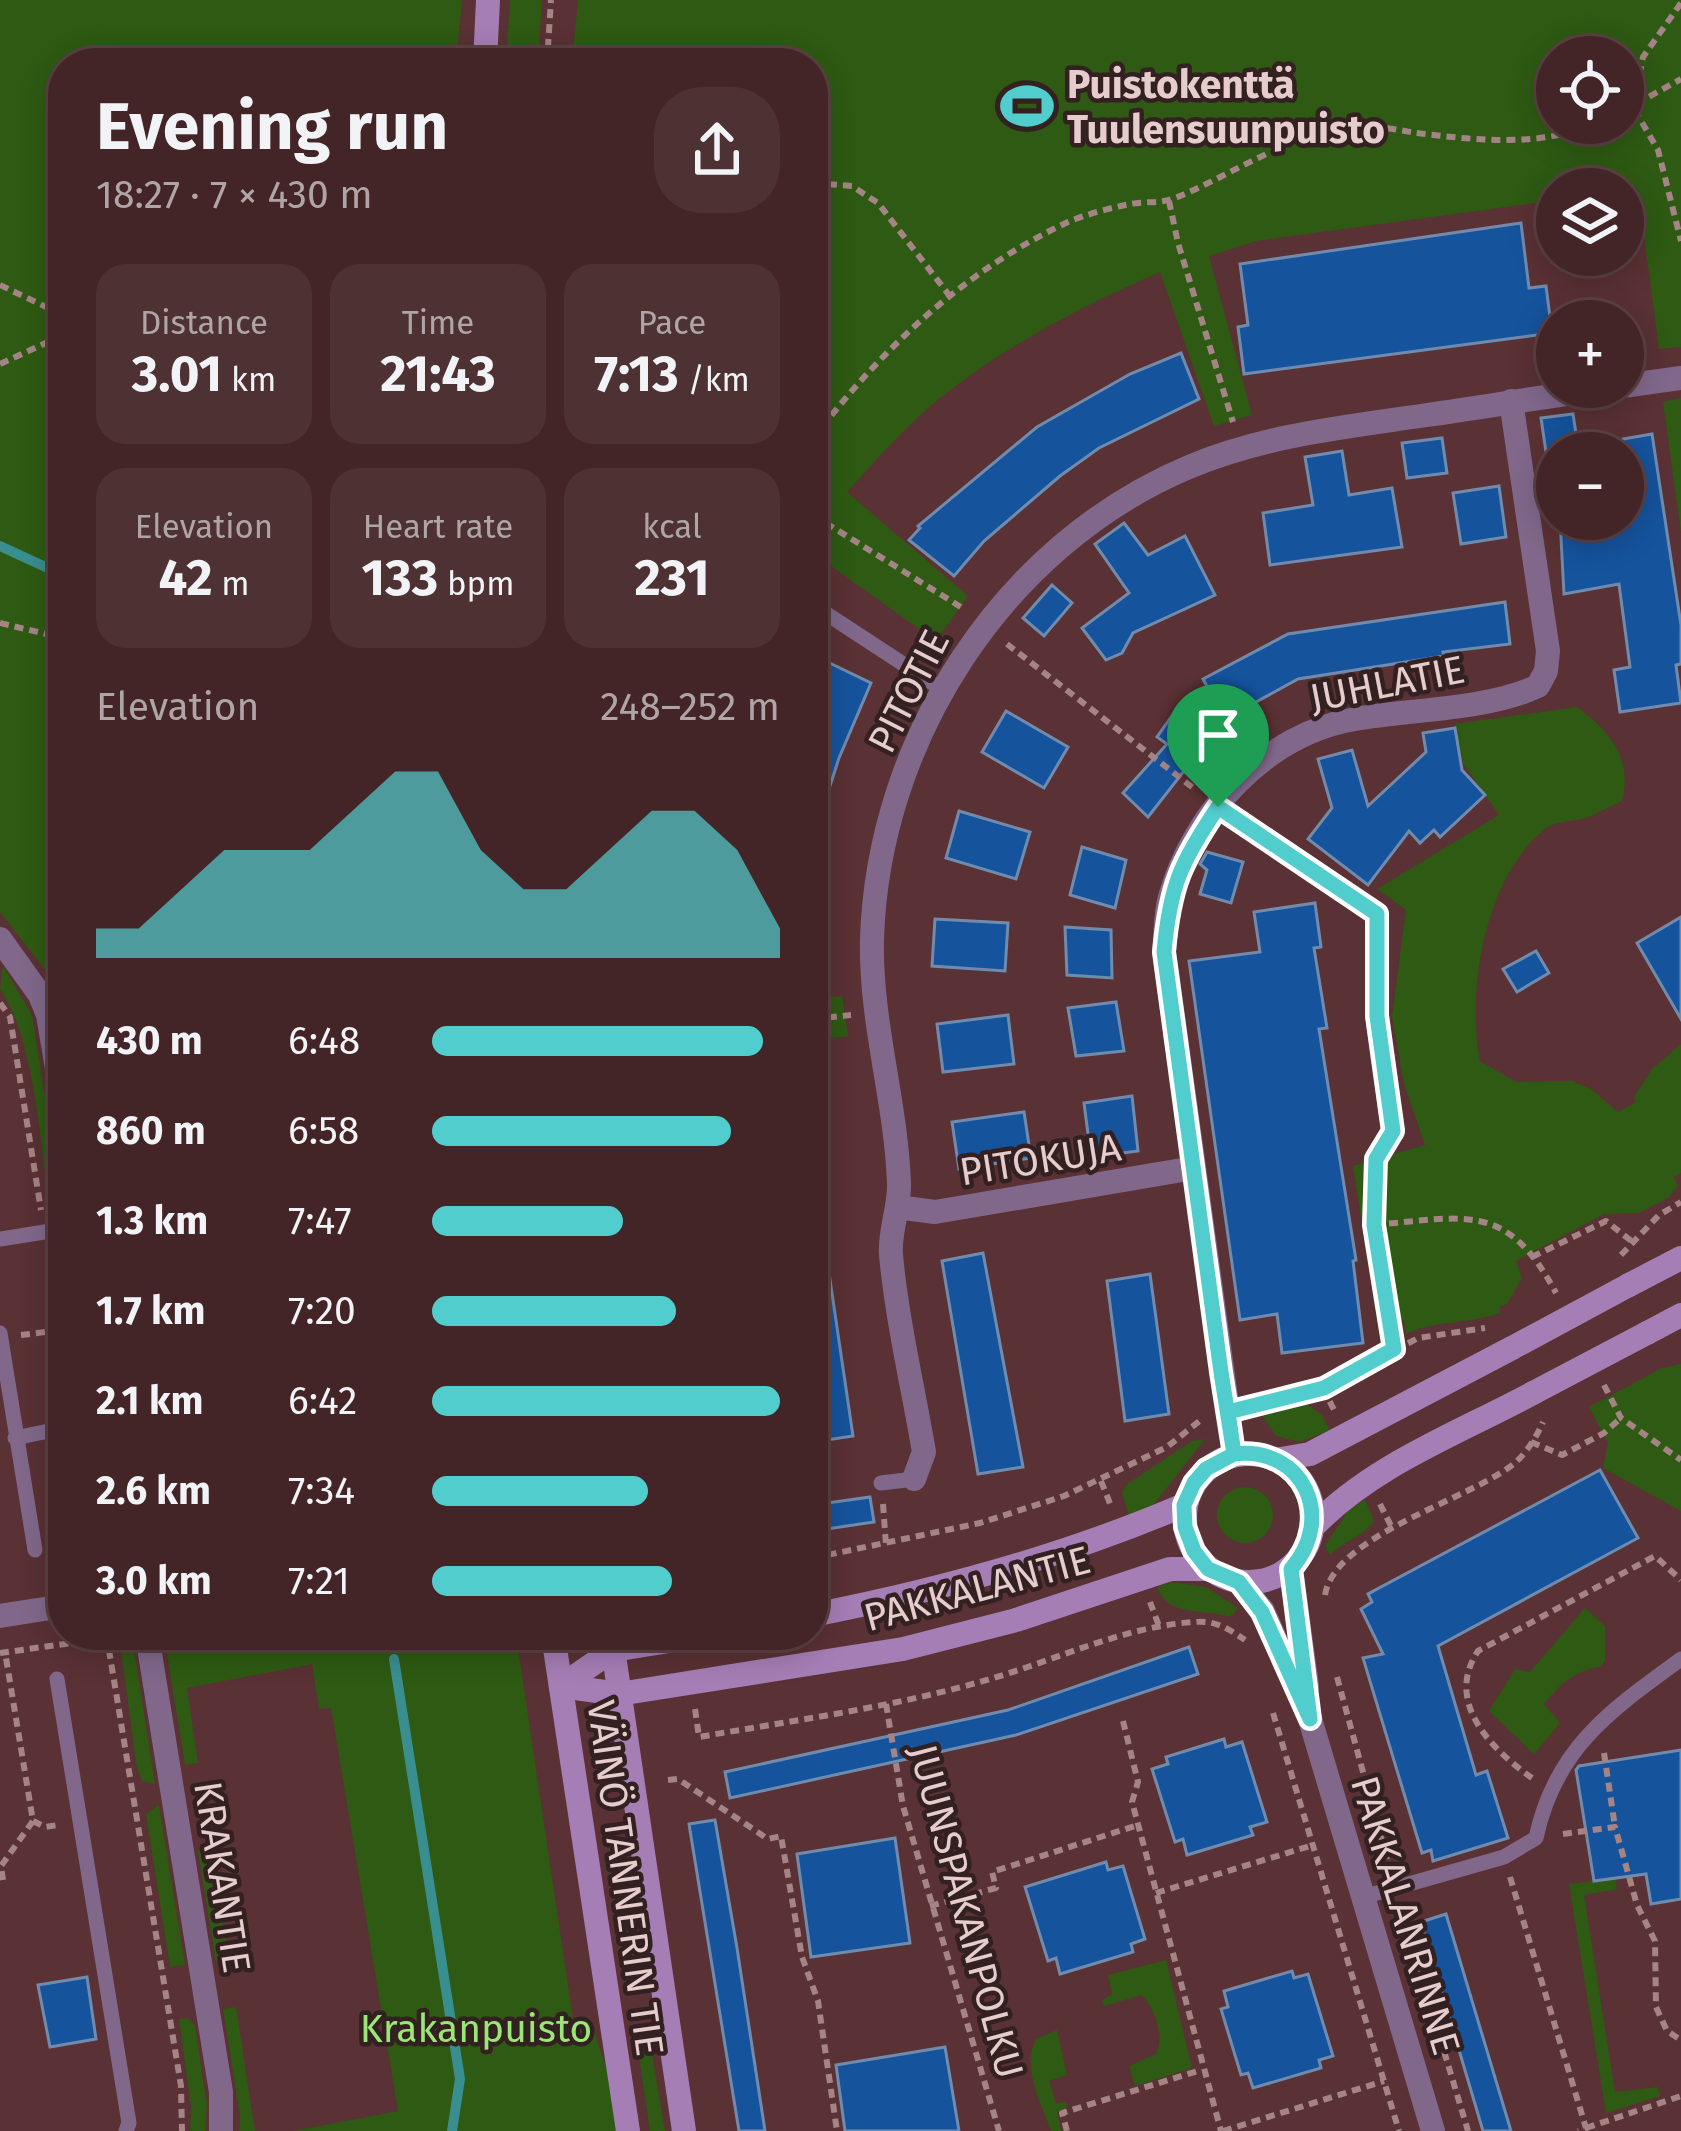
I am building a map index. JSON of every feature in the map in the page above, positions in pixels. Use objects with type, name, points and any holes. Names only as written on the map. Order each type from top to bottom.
[{"type":"street","points":[[486,48],[488,0]]},
{"type":"street","name":"PITOTIE","points":[[1644,383],[1681,378]]},
{"type":"street","name":"PITOTIE","points":[[914,1479],[924,1452],[891,1250],[899,1184],[875,1012],[872,940],[878,874],[891,813],[944,690],[982,626],[1028,576],[1079,531],[1187,468],[1242,448],[1317,430],[1536,398]]},
{"type":"street","name":"JUHLATIE","points":[[1234,1454],[1164,952],[1169,900],[1184,858],[1245,773],[1305,731],[1508,697],[1538,686],[1548,651],[1511,401]]},
{"type":"street","points":[[1218,807],[1377,914],[1377,1016],[1393,1131]]},
{"type":"street","points":[[0,940],[30,979],[48,1015]]},
{"type":"street","name":"PITOKUJA","points":[[897,1207],[934,1212],[1193,1168]]},
{"type":"street","points":[[1681,1258],[1310,1454],[1281,1459],[1253,1452],[1234,1454],[1206,1469],[1184,1505],[1185,1527],[1194,1551],[1208,1569],[1239,1582],[1270,1580],[1291,1569],[1304,1554],[1313,1527],[1368,1480],[1681,1315]]},
{"type":"street","points":[[1281,1459],[1304,1490],[1313,1527]]},
{"type":"street","name":"PAKKALANTIE","points":[[828,1612],[974,1579],[1121,1532],[1184,1505]]},
{"type":"street","name":"PAKKALANTIE","points":[[562,1686],[619,1694],[903,1649],[1058,1607],[1171,1569],[1208,1569]]},
{"type":"street","name":"PAKKALANRINNE","points":[[1291,1569],[1310,1719]]},
{"type":"street","name":"PAKKALANRINNE","points":[[1239,1582],[1262,1612],[1310,1719],[1433,2131]]},
{"type":"street","points":[[0,1616],[48,1608]]},
{"type":"street","name":"KRAKANTIE","points":[[149,1650],[218,2071],[221,2131]]},
{"type":"street","name":"VÄINÖ TANNERIN TIE","points":[[556,1650],[628,2131]]},
{"type":"street","points":[[562,1686],[603,1650]]},
{"type":"street","name":"VÄINÖ TANNERIN TIE","points":[[613,1650],[684,2131]]},
{"type":"lane","points":[[828,615],[944,690]]},
{"type":"lane","points":[[0,1239],[48,1231]]},
{"type":"lane","points":[[0,1336],[34,1550]]},
{"type":"lane","points":[[15,1438],[48,1431]]},
{"type":"lane","points":[[880,1483],[914,1479]]},
{"type":"lane","points":[[1363,1897],[1504,1857],[1536,1838],[1549,1790],[1572,1751],[1599,1722],[1681,1659]]},
{"type":"lane","points":[[57,1679],[129,2123],[126,2131]]},
{"type":"path","points":[[548,48],[551,0]]},
{"type":"path","points":[[1644,56],[1681,3]]},
{"type":"path","points":[[1644,101],[1681,79]]},
{"type":"path","points":[[1644,125],[1658,150],[1681,241]]},
{"type":"path","points":[[828,421],[871,369],[949,295],[1010,254],[1072,221],[1131,204],[1168,201],[1313,134],[1362,127],[1482,141],[1536,138]]},
{"type":"path","points":[[828,185],[852,186],[878,202],[949,295]]},
{"type":"path","points":[[1168,201],[1242,448]]},
{"type":"path","points":[[0,285],[48,308]]},
{"type":"path","points":[[0,364],[48,341]]},
{"type":"path","points":[[828,524],[967,611],[1218,807]]},
{"type":"path","points":[[0,622],[48,634]]},
{"type":"path","points":[[0,1003],[10,1017],[48,1254]]},
{"type":"path","points":[[828,1017],[875,1012]]},
{"type":"path","points":[[1393,1131],[1376,1159],[1374,1225],[1394,1349]]},
{"type":"path","points":[[1613,1262],[1659,1215],[1681,1202]]},
{"type":"path","points":[[1532,1257],[1606,1221],[1634,1243]]},
{"type":"path","points":[[828,1555],[980,1523],[1064,1496],[1167,1448],[1197,1420],[1324,1388],[1418,1338],[1493,1326]]},
{"type":"path","points":[[0,1336],[48,1331]]},
{"type":"path","points":[[1300,1628],[1325,1620],[1325,1588],[1339,1565],[1392,1528],[1515,1462],[1546,1417]]},
{"type":"path","points":[[1532,1442],[1562,1454],[1604,1433],[1621,1418]]},
{"type":"path","points":[[880,1483],[886,1545]]},
{"type":"path","points":[[1549,1790],[1505,1759],[1485,1736],[1468,1702],[1466,1668],[1478,1651],[1655,1556],[1681,1580]]},
{"type":"path","points":[[699,1737],[986,1681],[1160,1626],[1209,1622],[1247,1642],[1273,1635]]},
{"type":"path","points":[[3,1880],[1,1866],[33,1821],[3,1653],[48,1646]]},
{"type":"path","points":[[109,1650],[181,2086],[182,2131]]},
{"type":"path","name":"JUUNSPAKANPOLKU","points":[[886,1704],[903,1806],[999,2131]]},
{"type":"path","points":[[1272,1710],[1399,2131]]},
{"type":"path","points":[[1123,1721],[1138,1782],[1132,1802],[1222,2131],[1384,2081]]},
{"type":"path","points":[[1599,1722],[1615,1827],[1637,1905],[1655,1941],[1656,2007],[1666,2031],[1681,2041]]},
{"type":"path","points":[[668,1780],[678,1779],[769,1839],[781,1836],[802,1957],[818,2001],[838,2131]]},
{"type":"path","points":[[931,1906],[996,1888],[992,1872],[1138,1825]]},
{"type":"path","points":[[1536,1838],[1615,1827]]},
{"type":"path","points":[[1156,1893],[1313,1845]]},
{"type":"path","points":[[1504,1857],[1582,2130],[1681,2096]]},
{"type":"path","points":[[1067,2131],[1062,2113],[1202,2069]]},
{"type":"green space","points":[[0,0],[462,0],[457,48],[48,48],[48,977],[0,912]]},
{"type":"green space","points":[[510,0],[542,0],[539,48],[507,48]]},
{"type":"green space","points":[[578,0],[1681,0],[1681,347],[1659,349],[1644,235],[1644,168],[1536,168],[1536,203],[1256,241],[1209,256],[1252,415],[1214,426],[1160,272],[1046,328],[965,379],[915,420],[847,492],[968,596],[936,641],[828,564],[828,48],[573,48]]},
{"type":"green space","points":[[1681,398],[1681,533],[1663,402]]},
{"type":"green space","points":[[1577,707],[1616,747],[1624,772],[1622,801],[1589,817],[1545,829],[1508,875],[1494,905],[1479,969],[1476,1033],[1480,1061],[1516,1082],[1572,1081],[1591,1089],[1618,1112],[1636,1102],[1634,1097],[1652,1069],[1681,1044],[1681,1173],[1674,1177],[1678,1186],[1668,1198],[1638,1213],[1604,1214],[1516,1261],[1522,1278],[1507,1304],[1500,1306],[1500,1313],[1406,1334],[1404,1320],[1379,1333],[1353,1166],[1425,1145],[1404,1084],[1392,1016],[1406,910],[1377,889],[1499,815],[1463,763],[1455,724]]},
{"type":"green space","points":[[3,966],[32,1015],[48,1115],[48,1196],[29,1065],[0,989]]},
{"type":"green space","points":[[842,996],[848,1036],[828,1039],[828,997]]},
{"type":"green space","points":[[1681,1364],[1681,1511],[1603,1468],[1608,1443],[1589,1407],[1662,1368]]},
{"type":"green space","points":[[1307,1404],[1322,1415],[1330,1431],[1299,1442],[1276,1436],[1259,1411]]},
{"type":"green space","points":[[1205,1439],[1154,1504],[1129,1516],[1122,1493],[1126,1485],[1192,1441]]},
{"type":"green space","points":[[1245,1487],[1265,1495],[1273,1515],[1265,1535],[1245,1543],[1225,1535],[1217,1515],[1225,1495]]},
{"type":"green space","points":[[1365,1499],[1374,1521],[1330,1555],[1325,1546],[1347,1512]]},
{"type":"green space","points":[[1172,1582],[1206,1587],[1238,1608],[1230,1617],[1178,1608],[1157,1587]]},
{"type":"green space","points":[[1585,1608],[1605,1626],[1605,1660],[1600,1667],[1568,1679],[1544,1704],[1560,1723],[1534,1754],[1489,1711],[1515,1669],[1530,1672]]},
{"type":"green space","points":[[121,1650],[134,1650],[155,1784],[142,1781]]},
{"type":"green space","name":"Krakanpuisto","points":[[166,1650],[518,1650],[573,2019],[589,2017],[613,2086],[620,2131],[293,2131],[398,2111],[331,1708],[319,1709],[312,1664],[187,1688],[198,1763],[185,1765]]},
{"type":"green space","points":[[159,1805],[185,1965],[170,1967],[146,1814]]},
{"type":"green space","points":[[211,1848],[228,1959],[216,1962],[198,1851]]},
{"type":"green space","points":[[623,1871],[638,1966],[624,1967],[609,1873]]},
{"type":"green space","points":[[1615,1878],[1617,1889],[1584,1895],[1615,2092],[1658,2087],[1660,2096],[1606,2113],[1569,1884]]},
{"type":"green space","points":[[1166,1960],[1192,2068],[1135,2086],[1129,2066],[1156,2054],[1157,2023],[1142,1995],[1104,2006],[1102,2000],[1112,1994],[1108,1975]]},
{"type":"green space","points":[[236,2007],[255,2131],[239,2131],[223,2009]]},
{"type":"green space","points":[[187,2018],[195,2026],[207,2105],[205,2131],[190,2131],[179,2019]]},
{"type":"green space","points":[[1057,2030],[1067,2075],[1049,2081],[1056,2103],[1066,2102],[1067,2107],[1057,2112],[1061,2131],[1051,2131],[1034,2085],[1031,2061],[1036,2039]]},
{"type":"green space","points":[[651,2047],[665,2131],[650,2131],[638,2050]]},
{"type":"building","points":[[1521,223],[1529,288],[1546,286],[1548,300],[1536,300],[1536,335],[1244,374],[1238,327],[1248,325],[1240,264]]},
{"type":"building","points":[[1181,353],[1199,399],[1099,448],[1060,476],[984,541],[954,576],[909,540],[918,526],[1037,427],[1130,374]]},
{"type":"building","points":[[1573,414],[1576,432],[1543,432],[1541,418]]},
{"type":"building","points":[[1652,434],[1681,625],[1681,664],[1676,665],[1681,703],[1620,712],[1614,670],[1630,667],[1619,584],[1564,594],[1561,540],[1644,540],[1644,435]]},
{"type":"building","points":[[1442,438],[1447,473],[1407,478],[1402,443]]},
{"type":"building","points":[[1342,451],[1349,495],[1392,488],[1402,547],[1270,565],[1263,513],[1313,505],[1305,457]]},
{"type":"building","points":[[1499,486],[1506,537],[1461,544],[1453,493]]},
{"type":"building","points":[[1124,523],[1148,555],[1185,536],[1215,595],[1133,633],[1122,653],[1106,660],[1082,628],[1129,593],[1095,544]]},
{"type":"building","points":[[1052,585],[1072,603],[1044,636],[1023,618]]},
{"type":"building","points":[[1505,602],[1510,644],[1298,679],[1225,719],[1203,679],[1288,634]]},
{"type":"building","points":[[828,662],[871,683],[828,792]]},
{"type":"building","points":[[1006,711],[1068,747],[1044,788],[982,752]]},
{"type":"building","points":[[1174,713],[1209,739],[1148,817],[1123,793],[1167,744],[1157,737]]},
{"type":"building","points":[[1455,728],[1462,770],[1485,795],[1440,837],[1434,830],[1420,843],[1409,831],[1368,885],[1308,839],[1332,808],[1318,759],[1352,750],[1368,806],[1426,752],[1423,733]]},
{"type":"building","points":[[959,811],[1030,832],[1016,879],[946,858]]},
{"type":"building","points":[[1082,847],[1126,860],[1115,908],[1070,895]]},
{"type":"building","points":[[1207,852],[1243,862],[1231,903],[1200,894],[1207,870],[1200,864]]},
{"type":"building","points":[[1315,903],[1321,947],[1314,948],[1327,1028],[1319,1029],[1356,1260],[1363,1343],[1282,1353],[1277,1314],[1240,1320],[1189,961],[1260,952],[1254,912]]},
{"type":"building","points":[[1681,917],[1681,1019],[1637,943]]},
{"type":"building","points":[[935,919],[1008,923],[1005,971],[932,966]]},
{"type":"building","points":[[1065,927],[1111,930],[1112,978],[1067,975]]},
{"type":"building","points":[[1536,951],[1549,973],[1517,992],[1503,969]]},
{"type":"building","points":[[1116,1002],[1124,1051],[1076,1056],[1068,1008]]},
{"type":"building","points":[[1008,1015],[1014,1064],[943,1072],[937,1024]]},
{"type":"building","points":[[1132,1096],[1138,1151],[1091,1157],[1084,1103]]},
{"type":"building","points":[[1024,1112],[1031,1158],[959,1169],[952,1122]]},
{"type":"building","points":[[983,1253],[1023,1467],[978,1474],[942,1261]]},
{"type":"building","points":[[828,1273],[853,1436],[828,1440]]},
{"type":"building","points":[[1150,1274],[1169,1414],[1125,1421],[1107,1281]]},
{"type":"building","points":[[1600,1470],[1638,1538],[1438,1646],[1476,1775],[1487,1771],[1508,1838],[1433,1861],[1431,1850],[1422,1853],[1363,1658],[1383,1654],[1361,1609],[1372,1602],[1368,1594]]},
{"type":"building","points":[[870,1497],[874,1522],[828,1529],[828,1503]]},
{"type":"building","points":[[1189,1647],[1198,1674],[1016,1735],[730,1798],[725,1772],[1008,1710]]},
{"type":"building","points":[[1224,1739],[1226,1747],[1242,1742],[1267,1822],[1250,1827],[1253,1835],[1187,1855],[1183,1839],[1175,1842],[1152,1769],[1168,1764],[1166,1757]]},
{"type":"building","points":[[1681,1750],[1681,1899],[1651,1904],[1646,1874],[1594,1881],[1576,1770]]},
{"type":"building","points":[[715,1820],[765,2131],[739,2131],[689,1824]]},
{"type":"building","points":[[895,1838],[910,1943],[811,1957],[797,1854]]},
{"type":"building","points":[[1106,1862],[1108,1870],[1123,1866],[1145,1939],[1131,1944],[1133,1952],[1060,1974],[1056,1958],[1048,1961],[1025,1887]]},
{"type":"building","points":[[1446,1914],[1511,2131],[1483,2131],[1421,1922]]},
{"type":"building","points":[[1292,1971],[1294,1978],[1308,1974],[1333,2056],[1319,2060],[1321,2068],[1253,2088],[1248,2073],[1241,2075],[1221,2009],[1228,2007],[1224,1991]]},
{"type":"building","points":[[87,1977],[96,2039],[50,2047],[38,1985]]},
{"type":"building","points":[[945,2047],[959,2131],[845,2131],[836,2065]]},
{"type":"waterway","points":[[0,546],[48,568]]},
{"type":"waterway","points":[[394,1659],[460,2079],[452,2131]]},
{"type":"place","name":"Puistokenttä Tuulensuunpuisto","points":[[1027,106]]},
{"type":"route","points":[[1218,807],[1184,858],[1169,900],[1164,952],[1221,1372],[1234,1454],[1206,1469],[1194,1483],[1184,1505],[1185,1527],[1194,1551],[1208,1569],[1239,1582],[1262,1612],[1310,1719],[1291,1569],[1304,1554],[1313,1527],[1310,1502],[1281,1459],[1253,1452],[1234,1454],[1228,1412],[1324,1388],[1394,1349],[1374,1225],[1376,1159],[1393,1131],[1377,1016],[1377,914],[1218,807]]}]
